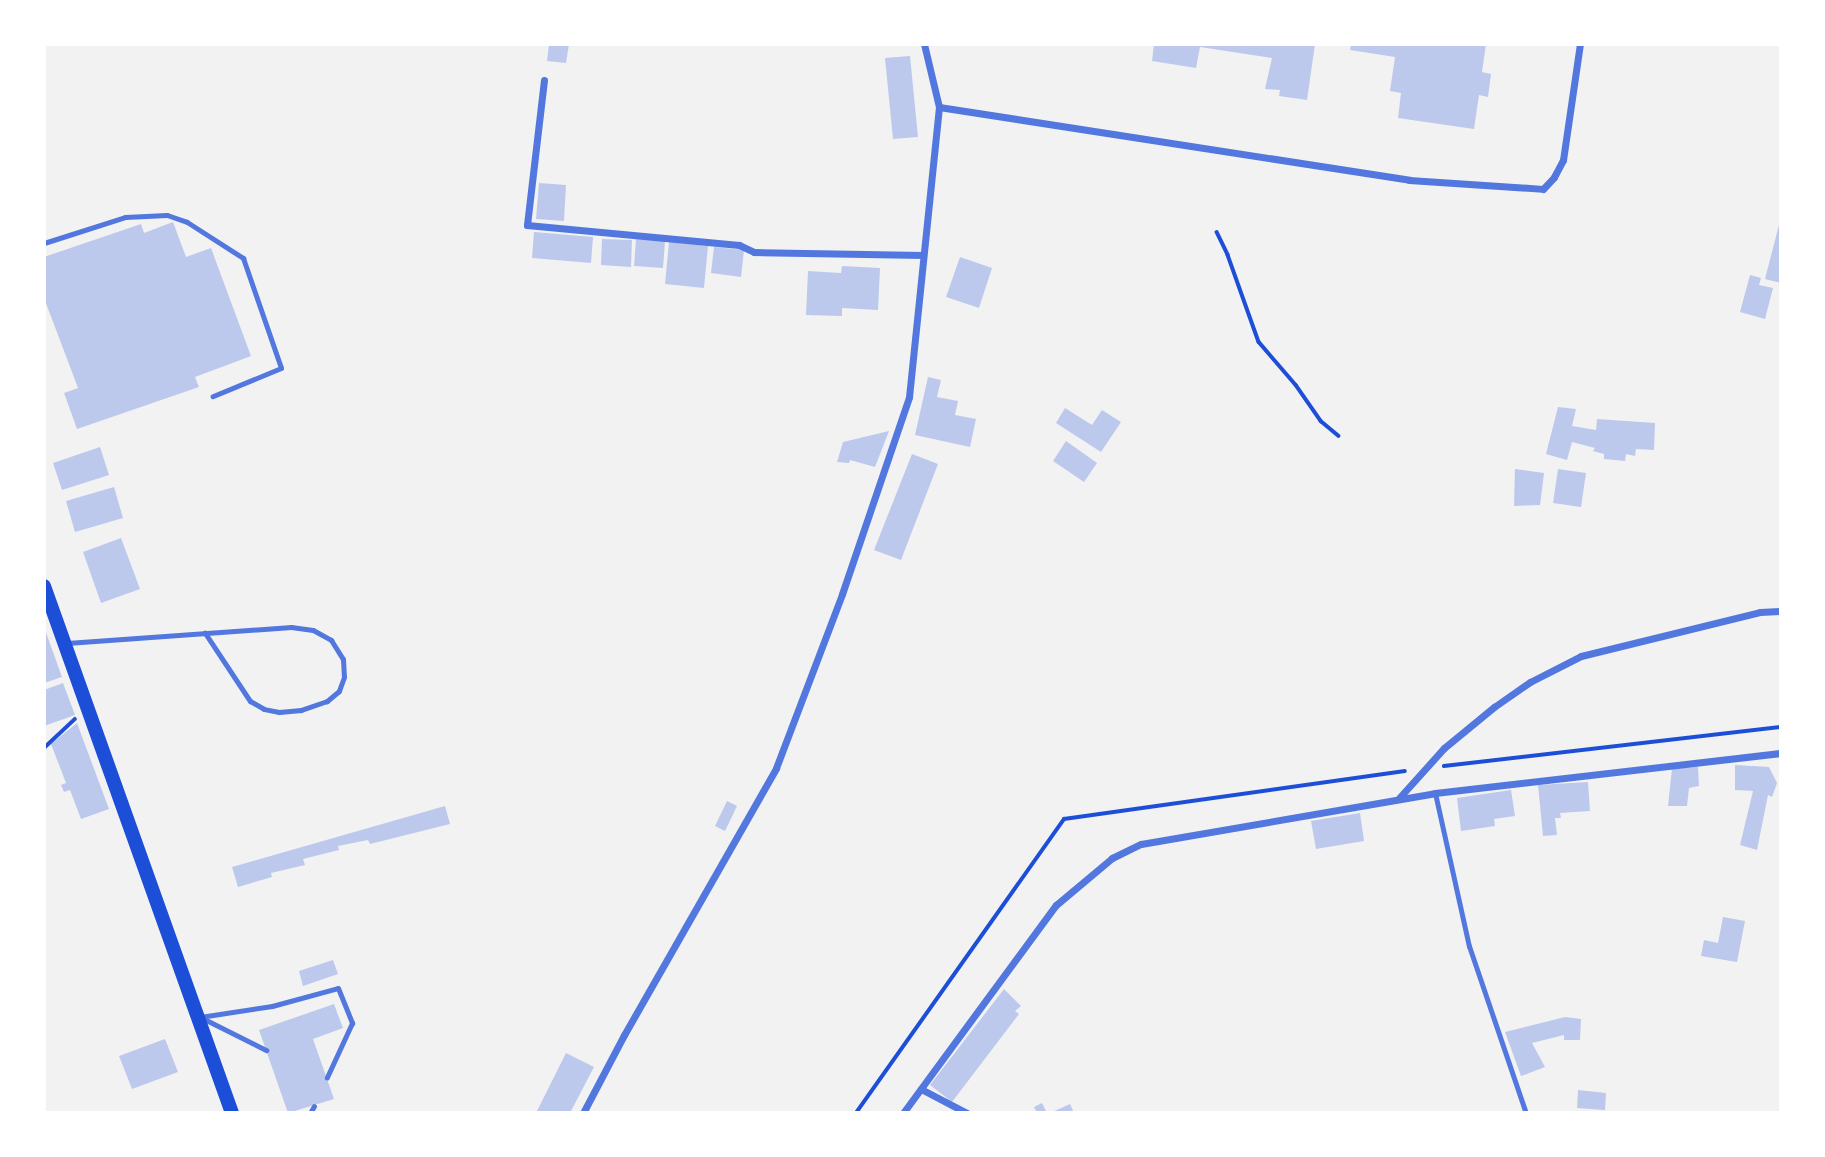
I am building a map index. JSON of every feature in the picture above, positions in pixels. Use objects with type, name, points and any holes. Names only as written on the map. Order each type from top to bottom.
[{"type":"main road","points":[[44,586],[200,1017],[232,1113]]},
{"type":"street","points":[[583,1113],[624,1035],[776,768],[806,694],[909,397],[939,107],[924,44]]},
{"type":"street","points":[[939,107],[1409,180],[1543,188],[1554,177],[1563,160],[1580,44]]},
{"type":"street","points":[[544,80],[527,225],[739,245],[754,252],[923,256]]},
{"type":"street","points":[[1399,799],[1444,748],[1494,707],[1530,682],[1581,656],[1760,612],[1781,611]]},
{"type":"street","points":[[903,1113],[1056,905],[1112,858],[1141,844],[1435,793],[1781,752]]},
{"type":"street","points":[[921,1089],[967,1113]]},
{"type":"lane","points":[[44,243],[125,217],[167,215],[187,222],[243,258],[281,368],[213,396]]},
{"type":"lane","points":[[64,643],[290,626],[313,630],[331,640],[343,659],[344,677],[339,691],[327,701],[301,710],[279,712],[264,709],[250,701],[205,633]]},
{"type":"lane","points":[[1435,793],[1469,946],[1526,1113]]},
{"type":"lane","points":[[200,1017],[272,1006],[338,988],[352,1023],[327,1077]]},
{"type":"lane","points":[[200,1017],[266,1051]]},
{"type":"path","points":[[1217,232],[1259,342],[1296,385],[1321,421],[1339,436]]},
{"type":"path","points":[[44,748],[89,711]]},
{"type":"building","points":[[549,44],[569,44],[566,63],[547,61]]},
{"type":"building","points":[[1154,44],[1315,44],[1307,100],[1279,96],[1280,90],[1265,89],[1272,58],[1200,47],[1196,68],[1152,61]]},
{"type":"building","points":[[1351,44],[1486,44],[1482,72],[1491,74],[1488,97],[1479,95],[1474,129],[1398,118],[1401,93],[1390,91],[1395,57],[1350,50]]},
{"type":"building","points":[[910,56],[918,137],[893,139],[885,58]]},
{"type":"building","points":[[539,183],[566,185],[564,221],[536,219]]},
{"type":"building","points":[[1781,221],[1781,283],[1765,279]]},
{"type":"building","points":[[173,222],[186,257],[211,248],[251,356],[195,377],[199,387],[77,429],[64,393],[78,388],[44,298],[44,257],[141,224],[144,233]]},
{"type":"building","points":[[534,232],[593,237],[591,263],[532,258]]},
{"type":"building","points":[[602,239],[632,240],[631,267],[601,265]]},
{"type":"building","points":[[636,239],[665,241],[663,268],[634,266]]},
{"type":"building","points":[[669,242],[708,246],[704,288],[665,284]]},
{"type":"building","points":[[714,247],[744,250],[741,277],[711,273]]},
{"type":"building","points":[[960,257],[992,268],[979,308],[946,297]]},
{"type":"building","points":[[842,266],[880,268],[878,310],[842,308],[842,316],[806,315],[808,271],[841,273]]},
{"type":"building","points":[[1750,275],[1761,278],[1759,285],[1773,288],[1765,319],[1740,312]]},
{"type":"building","points":[[928,377],[941,380],[937,397],[958,401],[955,415],[976,419],[970,447],[915,435]]},
{"type":"building","points":[[1558,407],[1576,409],[1572,426],[1596,430],[1597,419],[1655,423],[1654,450],[1636,449],[1635,456],[1626,454],[1625,461],[1604,459],[1604,454],[1593,451],[1595,448],[1572,442],[1567,460],[1546,454]]},
{"type":"building","points":[[1065,408],[1092,425],[1102,410],[1121,422],[1101,452],[1056,423]]},
{"type":"building","points":[[889,431],[875,467],[850,460],[849,463],[837,462],[843,442]]},
{"type":"building","points":[[1066,441],[1097,463],[1084,482],[1053,461]]},
{"type":"building","points":[[100,447],[109,475],[62,490],[53,463]]},
{"type":"building","points":[[912,454],[938,464],[901,560],[874,550]]},
{"type":"building","points":[[1515,469],[1544,473],[1540,505],[1514,506]]},
{"type":"building","points":[[1558,469],[1586,473],[1581,507],[1553,503]]},
{"type":"building","points":[[114,487],[123,518],[75,532],[66,501]]},
{"type":"building","points":[[121,538],[140,589],[101,603],[83,552]]},
{"type":"building","points":[[44,627],[62,677],[44,683]]},
{"type":"building","points":[[63,683],[75,715],[44,726],[44,690]]},
{"type":"building","points":[[77,723],[109,809],[81,819],[70,790],[64,792],[61,785],[66,783],[51,744]]},
{"type":"building","points":[[1735,765],[1769,767],[1777,783],[1772,797],[1768,795],[1757,850],[1740,845],[1753,791],[1735,790]]},
{"type":"building","points":[[1698,767],[1699,786],[1689,788],[1687,806],[1668,806],[1672,768]]},
{"type":"building","points":[[1588,782],[1590,811],[1560,813],[1561,818],[1555,818],[1557,835],[1543,836],[1538,785]]},
{"type":"building","points":[[1511,790],[1515,816],[1494,819],[1495,826],[1461,831],[1457,798]]},
{"type":"building","points":[[727,801],[737,806],[725,831],[715,826]]},
{"type":"building","points":[[445,806],[450,824],[370,844],[368,840],[338,846],[339,850],[303,859],[305,865],[271,873],[272,877],[238,887],[232,867]]},
{"type":"building","points":[[1360,813],[1364,841],[1316,849],[1311,821]]},
{"type":"building","points":[[1723,917],[1745,921],[1737,962],[1701,956],[1704,940],[1718,943]]},
{"type":"building","points":[[333,960],[338,974],[303,986],[299,971]]},
{"type":"building","points":[[1004,989],[1021,1006],[1015,1011],[1019,1014],[952,1102],[930,1085]]},
{"type":"building","points":[[334,1004],[343,1028],[313,1039],[334,1099],[288,1113],[259,1030]]},
{"type":"building","points":[[1565,1017],[1581,1019],[1580,1040],[1564,1040],[1564,1035],[1532,1043],[1545,1067],[1521,1076],[1505,1032]]},
{"type":"building","points":[[165,1039],[178,1072],[132,1089],[119,1056]]},
{"type":"building","points":[[566,1053],[594,1067],[570,1113],[536,1113]]},
{"type":"building","points":[[1578,1090],[1606,1093],[1605,1110],[1577,1108]]},
{"type":"building","points":[[1042,1103],[1047,1113],[1037,1113],[1034,1107]]},
{"type":"building","points":[[1070,1104],[1074,1113],[1050,1113]]}]
